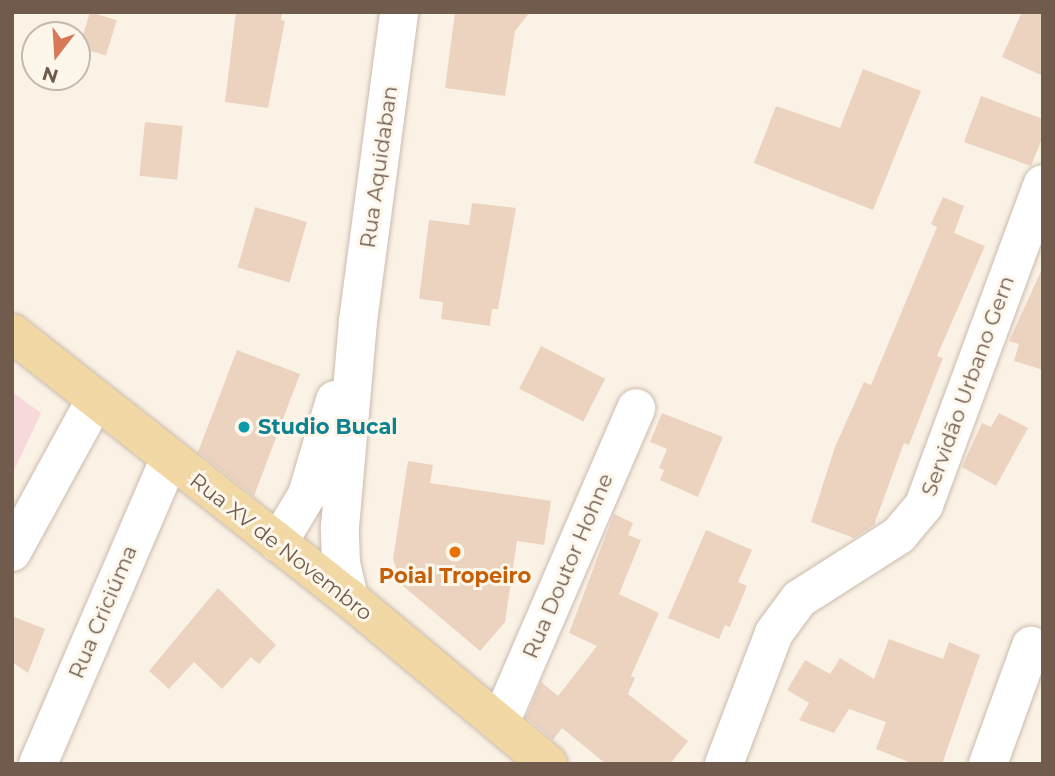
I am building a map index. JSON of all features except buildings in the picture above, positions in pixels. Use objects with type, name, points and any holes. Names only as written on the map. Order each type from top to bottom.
[{"type":"main road","name":"Rua XV de Novembro","points":[[12,333],[94,402],[349,598],[548,764]]},
{"type":"street","name":"Rua Aquidaban","points":[[349,598],[341,564],[341,527],[358,321],[400,12]]},
{"type":"street","name":"Servidão Urbano Gern","points":[[724,764],[774,633],[799,599],[899,536],[924,505],[1043,184]]},
{"type":"street","name":"Rua Aquidaban","points":[[278,543],[307,495],[358,321]]},
{"type":"street","points":[[12,552],[94,402]]},
{"type":"street","name":"Rua Doutor Hohne","points":[[500,723],[636,408]]},
{"type":"street","name":"Rua Criciúma","points":[[38,764],[169,460]]},
{"type":"street","points":[[988,764],[1031,646]]},
{"type":"shaded area","points":[[12,392],[41,413],[12,475]]},
{"type":"place","name":"Studio Bucal","points":[[244,427]]},
{"type":"place","name":"Poial Tropeiro","points":[[455,552]]}]
